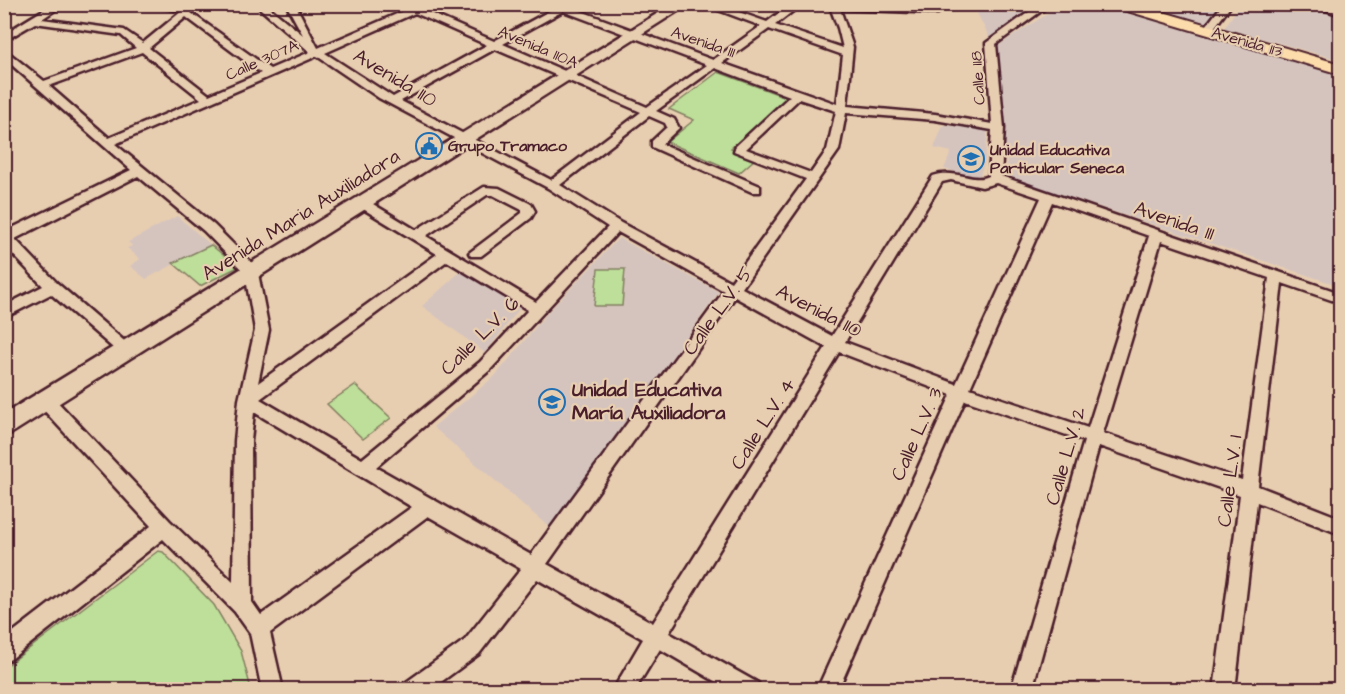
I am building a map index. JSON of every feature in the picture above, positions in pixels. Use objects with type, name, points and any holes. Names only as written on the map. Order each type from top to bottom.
[{"type":"main road","name":"Avenida Maria Auxiliadora","points":[[4,426],[683,4]]},
{"type":"main road","name":"Avenida 113","points":[[1119,4],[1341,69]]},
{"type":"street","points":[[4,38],[36,21],[60,4]]},
{"type":"street","points":[[144,4],[191,9],[270,74]]},
{"type":"street","name":"Avenida 110","points":[[259,4],[317,52],[394,101],[552,185],[616,226],[836,345],[959,392],[1250,492],[1341,526]]},
{"type":"street","points":[[290,4],[317,52]]},
{"type":"street","name":"Calle 307A","points":[[107,143],[270,74],[398,13],[415,10],[429,4]]},
{"type":"street","points":[[706,4],[848,53]]},
{"type":"street","points":[[552,185],[649,111],[798,4]]},
{"type":"street","points":[[834,5],[938,10],[944,4]]},
{"type":"street","name":"Calle 118","points":[[995,178],[998,128],[991,44],[1047,4]]},
{"type":"street","points":[[1208,30],[1228,4]]},
{"type":"street","points":[[1312,4],[1341,12]]},
{"type":"street","name":"Calle L.V. 5","points":[[412,690],[472,647],[535,567],[833,150],[848,53],[846,37],[834,5]]},
{"type":"street","points":[[394,101],[561,6]]},
{"type":"street","name":"Avenida 111","points":[[561,6],[633,36],[841,110],[935,117],[998,128]]},
{"type":"street","points":[[41,86],[142,49],[191,9]]},
{"type":"street","name":"Avenida 110A","points":[[415,10],[649,111],[673,124],[673,128],[656,145],[756,189]]},
{"type":"street","points":[[36,21],[124,33],[209,100]]},
{"type":"street","points":[[4,52],[139,171],[208,228],[252,271],[261,330],[247,399],[243,441],[242,605]]},
{"type":"street","points":[[797,95],[740,148],[740,151],[814,178]]},
{"type":"street","points":[[125,350],[52,287],[5,238],[139,171]]},
{"type":"street","name":"Calle L.V. 4","points":[[623,690],[937,179],[947,176],[985,183],[995,178]]},
{"type":"street","name":"Avenida 111","points":[[995,178],[1156,236],[1341,298]]},
{"type":"street","points":[[415,237],[484,191],[495,190],[527,207],[529,211],[527,215],[476,253]]},
{"type":"street","name":"Calle L.V. 3","points":[[827,690],[1048,197]]},
{"type":"street","points":[[364,204],[537,309]]},
{"type":"street","name":"Calle L.V. 6","points":[[364,467],[485,366],[616,226]]},
{"type":"street","name":"Calle L.V. 2","points":[[1021,690],[1093,438],[1156,236]]},
{"type":"street","points":[[247,399],[447,254]]},
{"type":"street","name":"Calle L.V. 1","points":[[1224,690],[1276,277]]},
{"type":"street","points":[[4,313],[52,287]]},
{"type":"street","points":[[247,399],[427,506],[751,690]]},
{"type":"street","points":[[46,401],[164,527],[242,605],[259,629],[273,690]]},
{"type":"street","points":[[259,629],[427,506]]},
{"type":"street","points":[[4,652],[164,527]]},
{"type":"shaded area","points":[[973,5],[1037,5],[990,39]]},
{"type":"shaded area","points":[[1061,5],[1099,5],[1340,74],[1340,286],[1008,177],[996,47]]},
{"type":"shaded area","points":[[1139,5],[1224,5],[1210,24]]},
{"type":"shaded area","points":[[1240,5],[1304,5],[1340,14],[1340,60],[1224,28]]},
{"type":"shaded area","points":[[943,125],[988,130],[985,160],[979,178],[944,169],[951,152],[934,148]]},
{"type":"shaded area","points":[[177,216],[211,245],[146,279],[130,266],[140,259],[127,248],[132,246],[128,242]]},
{"type":"shaded area","name":"Unidad Educativa María Auxiliadora","points":[[619,238],[719,292],[550,528],[433,427],[495,376],[549,311]]},
{"type":"shaded area","points":[[461,271],[520,308],[485,353],[422,306]]},
{"type":"green space","points":[[718,72],[788,98],[731,148],[755,159],[739,173],[667,142],[694,120],[669,109]]},
{"type":"green space","points":[[211,245],[238,267],[200,286],[173,263]]},
{"type":"green space","points":[[598,269],[625,269],[622,306],[594,306]]},
{"type":"green space","points":[[355,385],[391,418],[363,439],[327,404]]},
{"type":"green space","points":[[158,551],[163,552],[214,605],[241,651],[251,689],[5,689],[5,667]]},
{"type":"place","name":"Grupo Tramaco","points":[[429,146]]},
{"type":"place","name":"Unidad Educativa Particular Seneca","points":[[971,159]]},
{"type":"place","name":"Unidad Educativa María Auxiliadora","points":[[552,402]]}]
